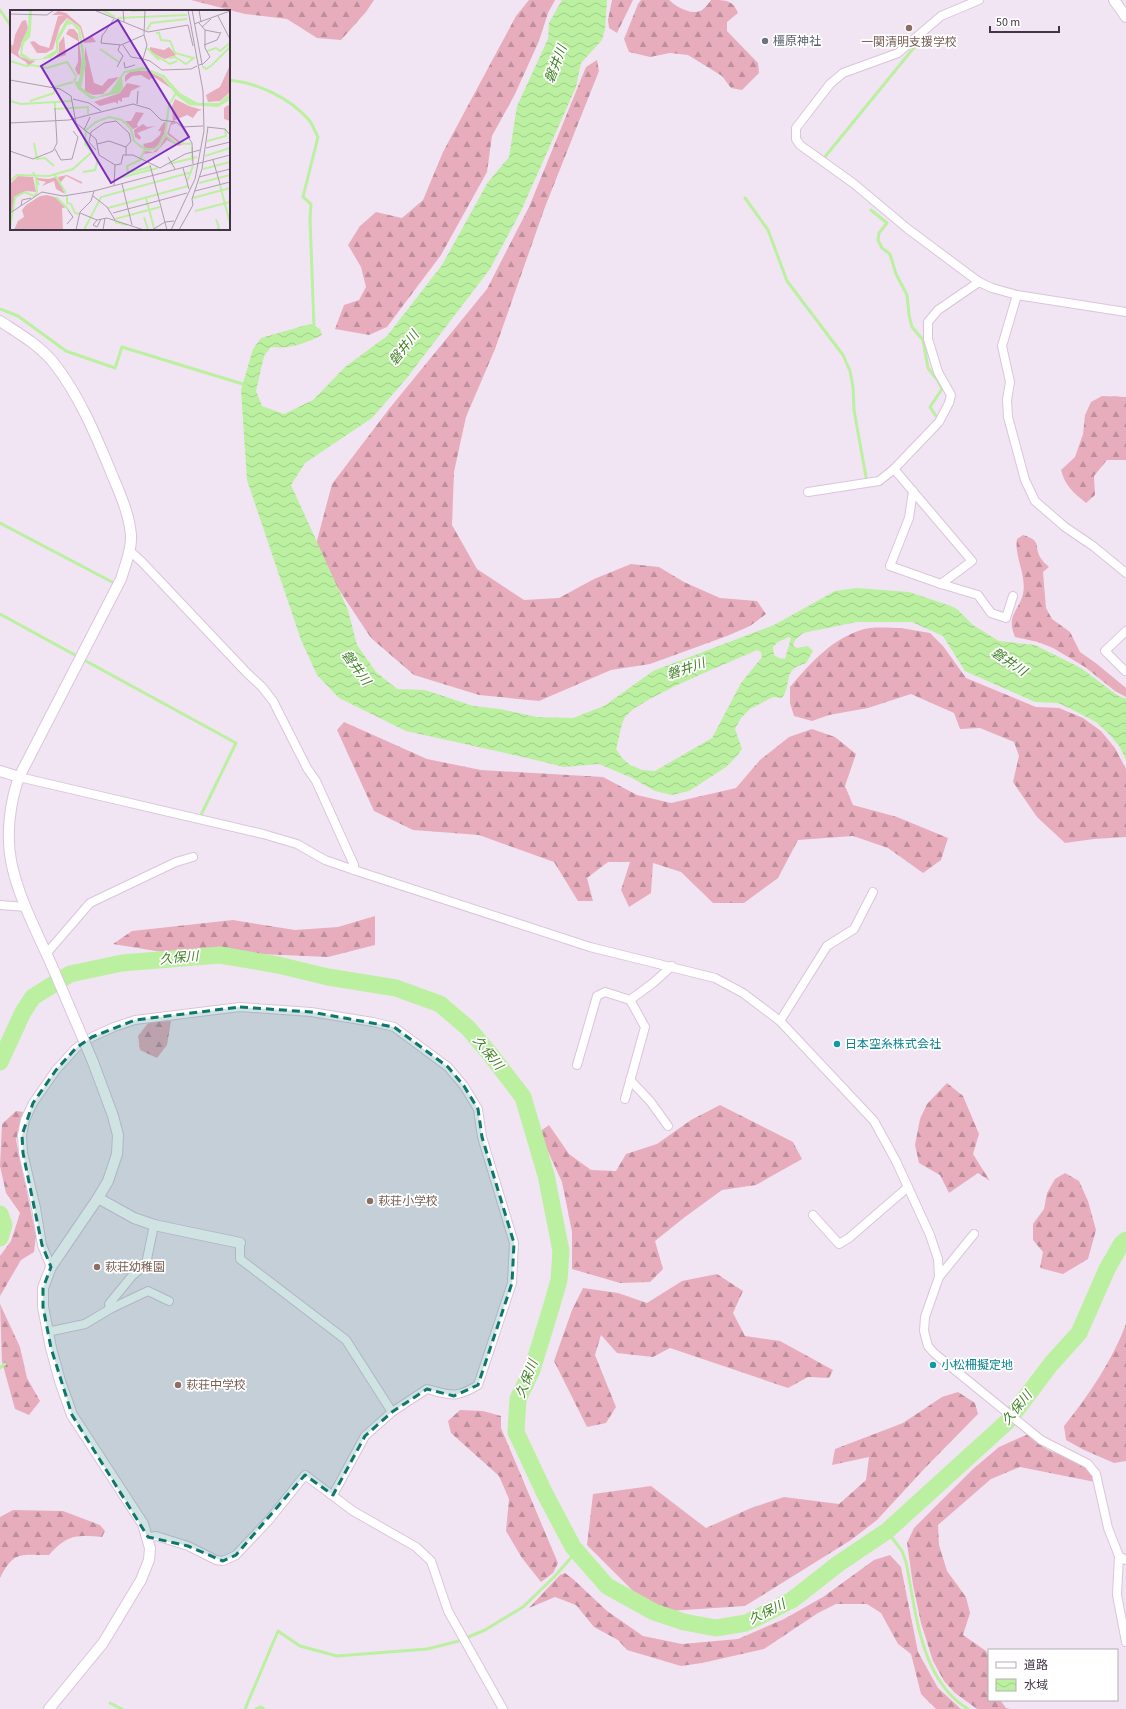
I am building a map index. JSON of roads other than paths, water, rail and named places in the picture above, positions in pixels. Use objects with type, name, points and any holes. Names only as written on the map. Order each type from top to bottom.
[{"type":"street","points":[[979,0],[941,16],[898,53],[842,73],[830,84],[796,128],[796,139],[800,145],[853,183],[908,229],[979,282],[992,288],[1017,295],[1126,312]]},
{"type":"street","points":[[1114,0],[1126,17]]},
{"type":"street","points":[[808,492],[874,483],[879,481],[894,469],[939,422],[949,403],[950,395],[938,372],[928,339],[928,322],[938,310],[979,282]]},
{"type":"street","points":[[1017,295],[1002,346],[1010,382],[1007,400],[1008,417],[1025,480],[1035,501],[1065,527],[1126,573]]},
{"type":"street","points":[[0,321],[24,337],[52,361],[76,396],[102,450],[127,510],[131,535],[130,551],[121,579],[18,777],[13,794],[9,841],[13,866],[26,907],[93,1062],[118,1135],[117,1154],[114,1166],[98,1198],[51,1267],[43,1288],[43,1307],[47,1332],[60,1381],[72,1415],[143,1524],[150,1548],[149,1560],[141,1580],[103,1643],[49,1709]]},
{"type":"street","points":[[894,469],[972,561],[941,584]]},
{"type":"street","points":[[913,491],[909,518],[890,566],[978,595],[991,614],[1006,618],[1013,596]]},
{"type":"street","points":[[130,551],[262,687],[273,701],[307,768],[316,781],[354,866],[354,870]]},
{"type":"street","points":[[1125,671],[1106,651],[1126,631]]},
{"type":"street","points":[[0,771],[18,777],[263,834],[297,844],[325,860],[354,870],[590,947],[672,966],[715,978],[743,993],[780,1020],[874,1121],[896,1161],[930,1235],[938,1259],[939,1277]]},
{"type":"street","points":[[46,954],[90,903],[176,862],[193,857]]},
{"type":"street","points":[[780,1020],[827,946],[854,929],[872,892]]},
{"type":"street","points":[[0,905],[26,907]]},
{"type":"street","points":[[630,1000],[653,983],[672,966]]},
{"type":"street","points":[[577,1065],[597,996],[605,992],[630,1000],[645,1027],[625,1099]]},
{"type":"street","points":[[51,1267],[42,1245],[36,1208],[23,1153],[22,1135],[25,1120],[33,1103],[56,1070],[76,1048],[92,1037],[114,1027],[135,1020],[240,1006],[311,1012],[394,1027],[448,1067],[464,1086],[478,1109],[482,1136],[514,1243],[512,1284],[478,1385],[470,1390],[454,1396],[427,1389],[392,1412],[365,1436],[333,1495]]},
{"type":"street","points":[[630,1080],[650,1101],[668,1126]]},
{"type":"street","points":[[812,1215],[839,1244],[849,1238],[908,1187]]},
{"type":"street","points":[[98,1198],[134,1218],[154,1225],[240,1243],[240,1259],[346,1340],[392,1412]]},
{"type":"street","points":[[110,1309],[109,1304],[132,1276],[146,1264],[154,1225]]},
{"type":"street","points":[[974,1234],[939,1277],[925,1318],[924,1331],[928,1346],[938,1356],[1041,1440],[1088,1464],[1096,1474],[1108,1528],[1123,1558],[1117,1595],[1126,1642]]},
{"type":"street","points":[[47,1332],[85,1324],[110,1309],[148,1291],[169,1300]]},
{"type":"street","points":[[148,1537],[156,1536],[188,1546],[216,1560],[223,1561],[236,1555],[269,1520],[305,1475],[354,1511],[416,1547],[431,1561],[448,1611],[503,1709]]},
{"type":"water","name":"磐井川","points":[[562,0],[607,0],[605,29],[602,40],[581,63],[576,87],[521,211],[490,269],[406,379],[372,418],[305,463],[291,485],[348,610],[357,645],[376,672],[397,689],[425,690],[473,706],[500,709],[537,717],[573,718],[604,706],[653,671],[774,625],[835,591],[857,588],[909,592],[957,609],[973,625],[999,641],[1035,645],[1081,668],[1117,695],[1126,699],[1126,760],[1120,747],[1096,722],[1058,703],[1035,702],[965,671],[943,636],[912,622],[857,622],[803,633],[795,640],[793,646],[797,648],[808,646],[813,651],[806,663],[793,669],[790,673],[787,687],[782,698],[773,697],[750,709],[741,718],[735,729],[742,749],[737,756],[726,767],[689,791],[672,795],[655,791],[632,778],[599,764],[564,767],[406,731],[339,698],[317,675],[301,640],[247,480],[241,390],[253,349],[261,338],[310,324],[320,329],[322,335],[291,346],[271,347],[264,356],[256,391],[262,406],[284,414],[313,400],[345,367],[387,336],[442,265],[488,182],[509,157],[517,106],[548,39],[549,23]],"holes":[[[789,637],[791,638],[785,659],[774,655],[773,647],[778,642]],[[757,650],[761,652],[762,657],[741,683],[712,738],[655,771],[642,770],[630,765],[622,758],[616,749],[621,726],[624,719],[631,711],[664,692]]]},
{"type":"waterway","points":[[0,10],[10,25]]},
{"type":"waterway","points":[[824,158],[925,34]]},
{"type":"waterway","points":[[230,80],[251,84],[283,98],[309,120],[318,137],[303,197],[311,204],[310,219],[314,327],[312,328]]},
{"type":"waterway","points":[[745,198],[768,230],[787,281],[843,355],[850,371],[853,387],[854,410],[866,477]]},
{"type":"waterway","points":[[871,210],[887,223],[879,233],[878,240],[882,248],[890,254],[896,274],[907,295],[912,327],[923,340],[928,368],[942,389],[930,407],[936,416]]},
{"type":"waterway","points":[[0,309],[18,316],[66,351],[115,368],[122,347],[246,385]]},
{"type":"waterway","points":[[0,523],[114,583]]},
{"type":"waterway","points":[[0,614],[236,743],[201,815]]},
{"type":"waterway","name":"久保川","points":[[0,1062],[23,1012],[33,997],[70,974],[122,963],[220,955],[278,965],[328,977],[396,988],[440,1004],[468,1028],[523,1097],[546,1175],[561,1251],[559,1280],[551,1308],[532,1370],[518,1399],[516,1432],[545,1494],[573,1547],[607,1586],[654,1612],[684,1622],[716,1628],[746,1623],[792,1600],[838,1564],[887,1531],[1008,1421],[1051,1364],[1079,1333],[1107,1269],[1122,1243],[1126,1240]]},
{"type":"waterway","name":"久保川","points":[[0,1214],[4,1225],[0,1238]]},
{"type":"waterway","points":[[0,1368],[5,1364]]},
{"type":"waterway","points":[[887,1531],[902,1551],[906,1562],[917,1622],[930,1663],[939,1681],[952,1696],[968,1709]]},
{"type":"waterway","points":[[245,1709],[278,1631],[300,1646],[337,1656],[427,1649],[459,1641],[485,1630],[523,1607],[554,1577],[577,1551]]},
{"type":"waterway","points":[[110,1703],[122,1709]]},
{"type":"waterway","points":[[256,1709],[261,1707],[264,1709]]},
{"type":"place","name":"一関清明支援学校","points":[[909,28]]},
{"type":"place","name":"橿原神社","points":[[765,41]]},
{"type":"place","name":"日本空糸株式会社","points":[[837,1044]]},
{"type":"place","name":"萩荘小学校","points":[[370,1201]]},
{"type":"place","name":"萩荘幼稚園","points":[[97,1267]]},
{"type":"place","name":"小松柵擬定地","points":[[933,1365]]},
{"type":"place","name":"萩荘中学校","points":[[178,1385]]}]
